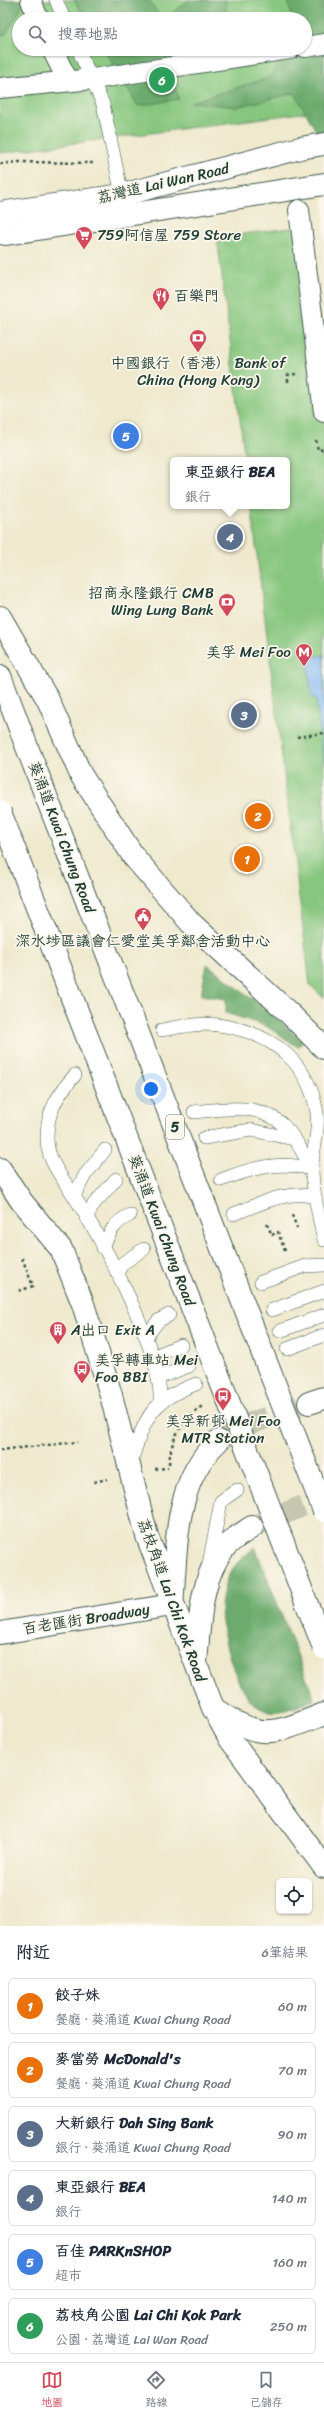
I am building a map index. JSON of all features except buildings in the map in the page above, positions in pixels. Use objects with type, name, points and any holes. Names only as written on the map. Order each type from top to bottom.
[{"type":"main road","name":"荔灣道 Lai Wan Road","points":[[0,213],[122,195],[300,148],[324,144]]},
{"type":"main road","name":"荔灣道 Lai Wan Road","points":[[0,233],[6,234],[324,184]]},
{"type":"main road","points":[[0,617],[48,700],[81,775],[116,832],[171,902],[212,944],[257,984],[324,1048]]},
{"type":"main road","name":"葵涌道 Kwai Chung Road","points":[[0,676],[324,1511]]},
{"type":"main road","name":"葵涌道 Kwai Chung Road","points":[[0,812],[324,1648]]},
{"type":"main road","name":"荔枝角道 Lai Chi Kok Road","points":[[0,1169],[22,1202],[61,1249],[84,1304],[147,1536],[195,1665],[213,1708],[230,1739],[324,1867]]},
{"type":"main road","points":[[172,1605],[184,1496],[196,1467],[204,1454],[218,1441]]},
{"type":"main road","points":[[195,1665],[206,1582],[213,1564],[226,1546],[252,1526]]},
{"type":"main road","name":"百老匯街 Broadway","points":[[0,1633],[172,1605]]},
{"type":"main road","points":[[213,1708],[237,1725],[254,1731],[272,1732],[291,1727],[324,1714]]},
{"type":"street","points":[[31,0],[35,12]]},
{"type":"street","points":[[312,46],[324,44]]},
{"type":"street","points":[[55,56],[68,82]]},
{"type":"street","points":[[0,88],[93,79],[244,56]]},
{"type":"street","points":[[299,210],[324,412]]},
{"type":"lane","points":[[56,0],[61,12]]},
{"type":"lane","points":[[82,56],[103,104],[122,195]]},
{"type":"lane","points":[[162,1030],[192,1025],[224,1025],[256,1035],[287,1052],[304,1074],[314,1096],[318,1115],[312,1169],[324,1240]]},
{"type":"lane","points":[[75,1075],[58,1095],[49,1116],[47,1137],[50,1155],[58,1175],[74,1196],[104,1248],[146,1337],[158,1378],[160,1402]]},
{"type":"lane","points":[[194,1112],[246,1109],[265,1114],[282,1124],[294,1139],[312,1169]]},
{"type":"lane","points":[[204,1138],[251,1130],[294,1139]]},
{"type":"lane","points":[[74,1196],[85,1175],[105,1150]]},
{"type":"lane","points":[[221,1180],[267,1165],[299,1166],[312,1169]]},
{"type":"lane","points":[[86,1218],[94,1204],[116,1179]]},
{"type":"lane","points":[[234,1214],[290,1195],[303,1193],[316,1197]]},
{"type":"lane","points":[[104,1248],[108,1235],[114,1226],[130,1215]]},
{"type":"lane","points":[[117,1273],[122,1263],[144,1249]]},
{"type":"lane","points":[[261,1282],[305,1266],[324,1265]]},
{"type":"lane","points":[[272,1310],[324,1291]]},
{"type":"lane","points":[[146,1337],[154,1325],[169,1315]]},
{"type":"lane","points":[[280,1331],[324,1315]]},
{"type":"lane","points":[[287,1350],[324,1335]]},
{"type":"lane","points":[[152,1357],[181,1345]]},
{"type":"lane","points":[[158,1378],[189,1366]]},
{"type":"lane","points":[[129,1466],[142,1429],[160,1402],[196,1384]]},
{"type":"lane","points":[[206,1582],[217,1509],[226,1495],[237,1490]]},
{"type":"path","points":[[0,164],[18,162],[115,163]]},
{"type":"path","points":[[316,440],[318,450],[324,449]]},
{"type":"path","points":[[297,737],[324,733]]},
{"type":"path","points":[[266,1220],[272,1235],[278,1232],[286,1254]]},
{"type":"path","points":[[19,1291],[33,1286],[22,1258]]},
{"type":"path","points":[[169,1475],[170,1448],[178,1428],[190,1414],[204,1404]]},
{"type":"path","points":[[0,1450],[78,1442]]},
{"type":"green space","points":[[0,0],[324,0],[324,110],[0,153]]},
{"type":"green space","points":[[0,0],[20,0],[23,5],[19,12],[12,12],[12,24],[6,34],[0,36]]},
{"type":"green space","points":[[74,0],[149,0],[157,12],[82,12]]},
{"type":"green space","points":[[189,0],[226,0],[226,12],[173,12]]},
{"type":"green space","points":[[288,0],[324,0],[324,140],[321,140],[295,93],[236,107],[191,102],[271,77],[281,56],[312,56],[312,12],[291,12]]},
{"type":"green space","points":[[108,56],[202,56],[172,81],[179,99],[138,106]]},
{"type":"green space","points":[[307,226],[324,361],[324,998],[310,985],[251,509],[290,509],[290,457],[245,457],[217,237]]},
{"type":"green space","points":[[207,964],[275,1017],[303,1042],[298,1047],[266,1026],[226,1013],[226,999],[201,995]]},
{"type":"green space","points":[[255,1547],[315,1700],[292,1708],[274,1712],[257,1706],[248,1696],[240,1683],[228,1651],[222,1620],[221,1608],[228,1576],[238,1562]]},
{"type":"water","points":[[324,655],[324,764],[316,698],[312,698],[307,658]]},
{"type":"tunnel","points":[[218,1441],[246,1425],[309,1403]]},
{"type":"tunnel","points":[[252,1527],[324,1497]]},
{"type":"place","name":"荔枝角公園 Lai Chi Kok Park","points":[[162,80]]},
{"type":"place","name":"759阿信屋 759 Store","points":[[84,250]]},
{"type":"place","name":"百樂門","points":[[161,311]]},
{"type":"place","name":"中國銀行（香港） Bank of China (Hong Kong)","points":[[198,353]]},
{"type":"place","name":"百佳 PARKnSHOP","points":[[126,436]]},
{"type":"place","name":"東亞銀行 BEA","points":[[230,537]]},
{"type":"place","name":"招商永隆銀行 CMB Wing Lung Bank","points":[[227,617]]},
{"type":"place","name":"美孚 Mei Foo","points":[[304,667]]},
{"type":"place","name":"大新銀行 Dah Sing Bank","points":[[244,715]]},
{"type":"place","name":"麥當勞 McDonald's","points":[[258,816]]},
{"type":"place","name":"餃子妹","points":[[247,859]]},
{"type":"place","name":"深水埗區議會仁愛堂美孚鄰舍活動中心","points":[[143,931]]},
{"type":"place","name":"A出口 Exit A","points":[[58,1345]]},
{"type":"place","name":"美孚轉車站 Mei Foo BBI","points":[[82,1384]]},
{"type":"place","name":"美孚新邨 Mei Foo MTR Station","points":[[223,1411]]}]
